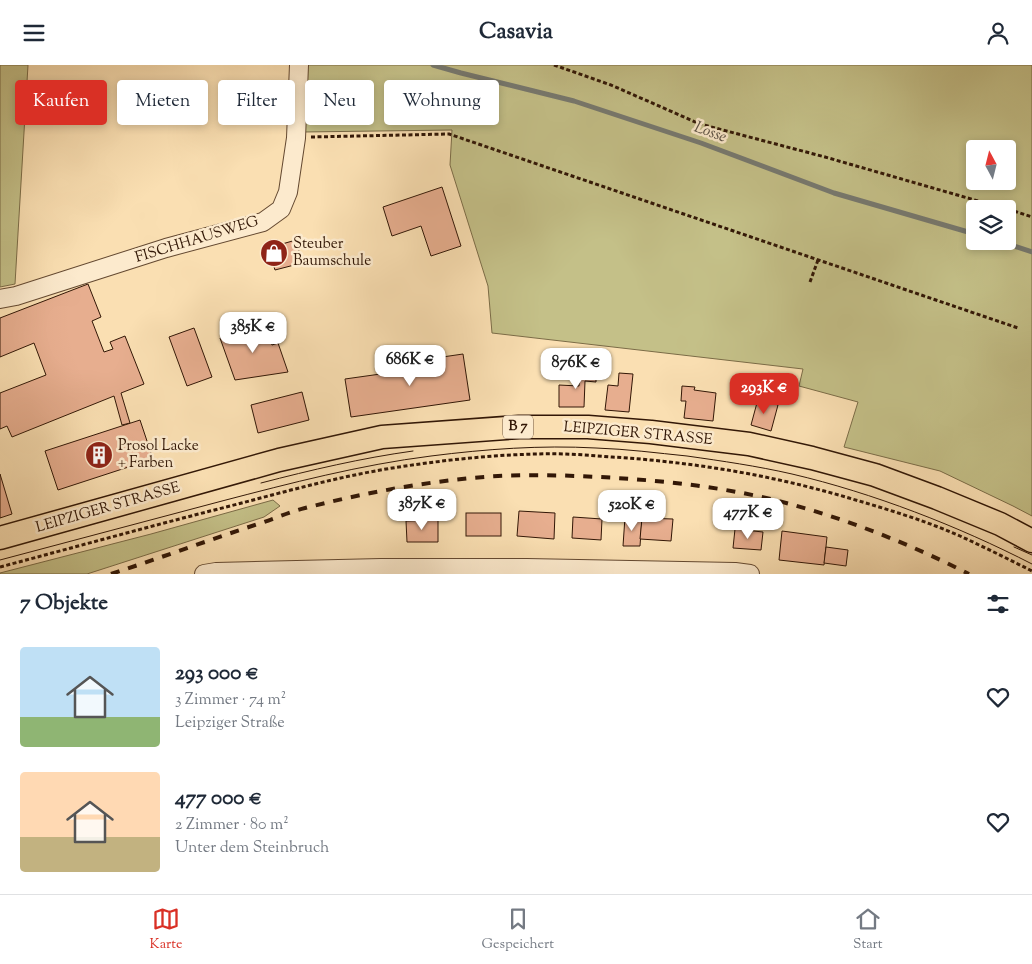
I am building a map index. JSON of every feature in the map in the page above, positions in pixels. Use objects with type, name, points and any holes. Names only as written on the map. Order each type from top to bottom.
[{"type":"main road","name":"LEIPZIGER STRASSE","points":[[0,538],[279,460],[382,437],[519,427],[588,427],[651,432],[749,444],[812,458],[875,475],[938,497],[1000,524],[1032,541]]},
{"type":"street","name":"FISCHHAUSWEG","points":[[0,299],[263,222],[281,209],[288,192],[296,138],[299,65]]},
{"type":"street","points":[[204,574],[216,572],[380,568],[740,573]]},
{"type":"path","points":[[554,65],[611,85],[700,124],[976,200]]},
{"type":"path","points":[[296,138],[449,134],[1018,328]]},
{"type":"path","points":[[1016,212],[1032,217]]},
{"type":"path","points":[[810,282],[818,260]]},
{"type":"path","points":[[0,567],[346,477],[397,467],[439,462],[541,454],[629,458],[692,464],[791,482],[911,517],[959,536],[1032,571]]},
{"type":"shaded area","points":[[0,65],[28,65],[27,80],[15,80],[15,125],[24,125],[15,284],[0,287]]},
{"type":"shaded area","points":[[306,65],[1032,65],[1032,516],[940,471],[844,447],[858,402],[799,386],[803,369],[492,333],[488,286],[450,165],[452,130],[303,132],[305,87],[305,125],[374,125],[374,80],[305,80]]},
{"type":"shaded area","points":[[273,500],[280,506],[264,517],[87,574],[0,574],[0,573]]},
{"type":"building","points":[[442,187],[461,246],[431,256],[421,226],[392,236],[383,207]]},
{"type":"building","points":[[296,240],[302,263],[275,270],[268,248]]},
{"type":"building","points":[[88,284],[101,317],[92,321],[104,352],[113,349],[110,342],[125,336],[144,384],[121,393],[130,423],[122,425],[114,396],[12,437],[7,426],[0,429],[0,393],[46,375],[34,343],[0,357],[0,318]]},
{"type":"building","points":[[264,323],[272,345],[278,343],[288,372],[235,380],[220,338]]},
{"type":"building","points":[[194,328],[212,377],[187,386],[169,337]]},
{"type":"building","points":[[463,354],[470,400],[351,417],[345,379],[416,369],[415,361]]},
{"type":"building","points":[[580,369],[596,369],[596,382],[585,381],[584,407],[559,407],[559,385],[579,386]]},
{"type":"building","points":[[619,373],[633,374],[629,412],[605,410],[608,385],[618,386]]},
{"type":"building","points":[[682,386],[695,387],[694,390],[716,393],[713,421],[684,418],[686,401],[681,401]]},
{"type":"building","points":[[302,392],[309,420],[258,433],[251,405]]},
{"type":"building","points":[[758,399],[778,405],[771,431],[751,425]]},
{"type":"building","name":"Prosol Lacke + Farben","points":[[140,420],[153,459],[58,490],[45,451]]},
{"type":"building","points":[[0,474],[12,514],[0,518]]},
{"type":"building","points":[[519,511],[555,513],[554,539],[517,536]]},
{"type":"building","points":[[466,513],[501,513],[501,536],[466,536]]},
{"type":"building","points":[[573,517],[602,519],[601,540],[572,538]]},
{"type":"building","points":[[625,517],[642,518],[640,546],[623,546]]},
{"type":"building","points":[[642,518],[673,519],[671,541],[640,539]]},
{"type":"building","points":[[438,520],[438,542],[407,542],[406,521]]},
{"type":"building","points":[[735,529],[763,532],[761,550],[733,548]]},
{"type":"building","points":[[782,531],[827,537],[824,565],[779,560]]},
{"type":"building","points":[[826,547],[848,550],[846,566],[824,563]]},
{"type":"waterway","name":"Losse","points":[[433,65],[574,101],[701,143],[834,193],[966,231]]},
{"type":"waterway","name":"Losse","points":[[1016,247],[1032,252]]},
{"type":"tram line","points":[[0,560],[248,494],[352,469],[452,454],[514,448],[575,447],[619,449],[687,456],[792,474],[853,491],[915,512],[975,537],[1032,564]]},
{"type":"tram line","points":[[261,483],[299,473],[413,451]]},
{"type":"tram line","points":[[1014,547],[1032,555]]},
{"type":"railway","points":[[111,574],[293,511],[329,502],[425,484],[474,478],[532,475],[599,477],[672,483],[732,491],[771,499],[859,526],[926,553],[969,574]]},
{"type":"place","name":"Steuber Baumschule","points":[[274,253]]},
{"type":"place","name":"Prosol Lacke + Farben","points":[[99,455]]}]
